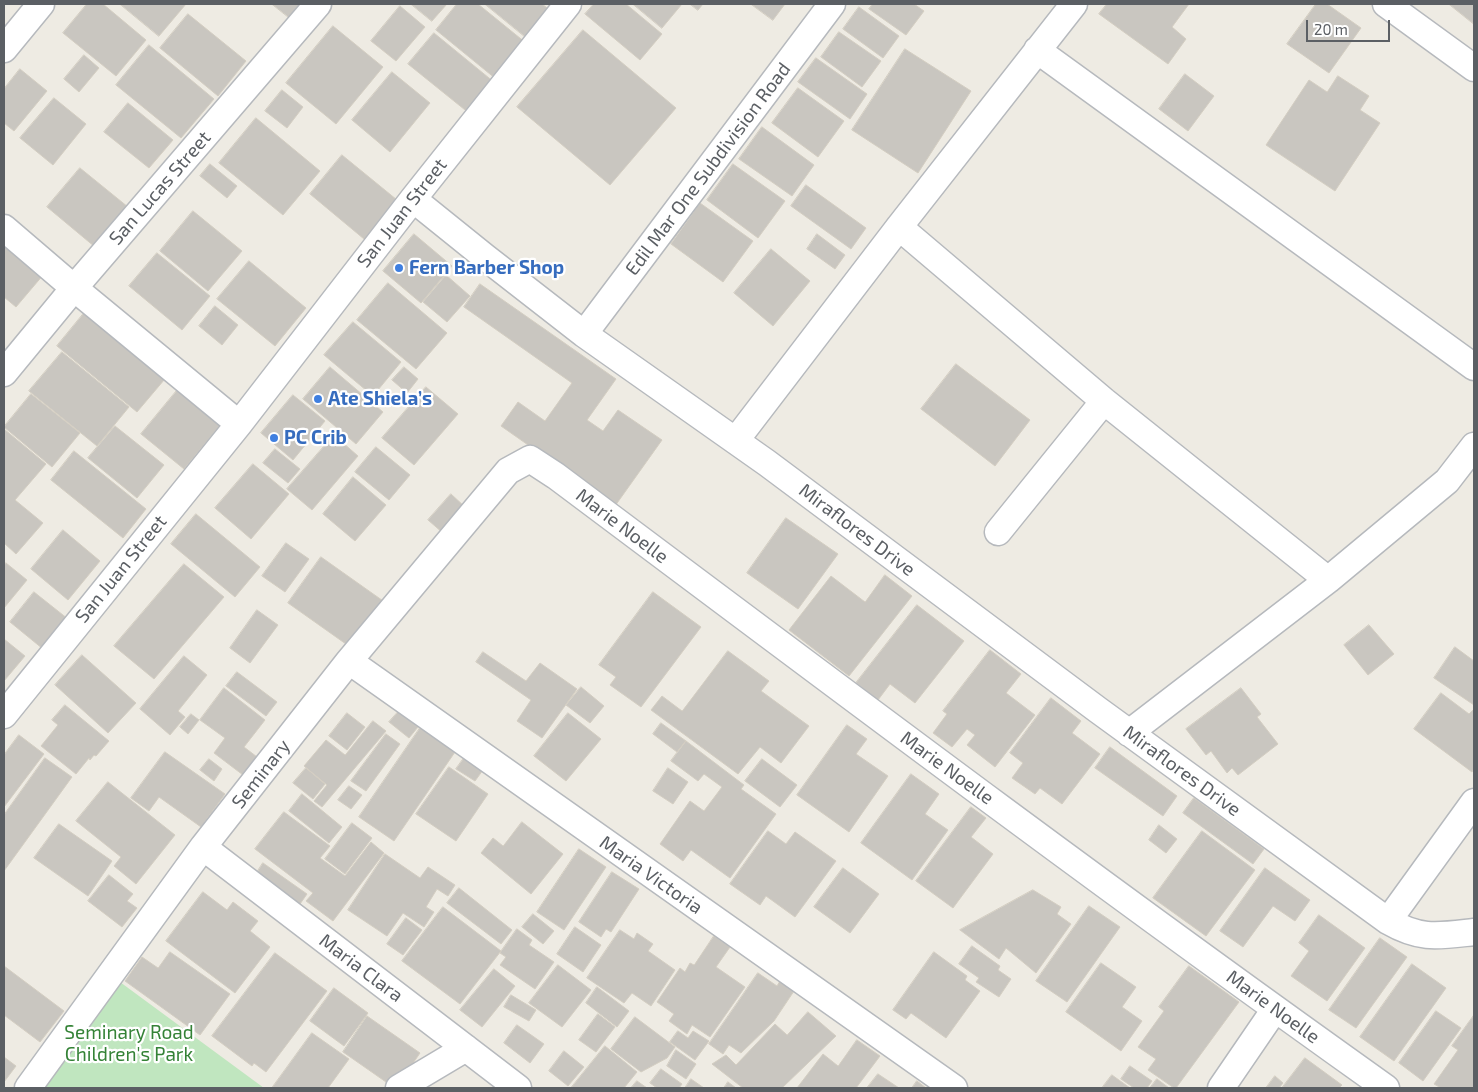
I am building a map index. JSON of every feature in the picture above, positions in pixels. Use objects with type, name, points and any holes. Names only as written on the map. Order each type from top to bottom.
[{"type":"street","points":[[4,49],[41,4]]},
{"type":"street","name":"San Lucas Street","points":[[4,373],[74,288],[318,4]]},
{"type":"street","name":"San Juan Street","points":[[4,715],[239,424],[413,199],[568,4]]},
{"type":"street","name":"Edil Mar One Subdivision Road","points":[[584,334],[832,4]]},
{"type":"street","points":[[736,440],[1074,4]]},
{"type":"street","points":[[1386,4],[1474,68]]},
{"type":"street","points":[[1038,50],[1474,367]]},
{"type":"street","name":"Miraflores Drive","points":[[413,199],[584,334],[736,440],[1129,733],[1388,921],[1403,930],[1417,934],[1436,936],[1474,932]]},
{"type":"street","points":[[4,228],[239,424]]},
{"type":"street","points":[[899,228],[1104,401],[1328,580]]},
{"type":"street","points":[[998,532],[1104,401]]},
{"type":"street","points":[[1129,733],[1328,580],[1447,481],[1474,446]]},
{"type":"street","name":"Marie Noelle","points":[[508,471],[530,459],[556,476],[877,716],[1275,1009],[1386,1088]]},
{"type":"street","name":"Seminary","points":[[28,1088],[203,847],[349,661],[508,471]]},
{"type":"street","name":"Maria Victoria","points":[[349,661],[954,1088]]},
{"type":"street","points":[[1388,921],[1474,802]]},
{"type":"street","name":"Maria Clara","points":[[203,847],[518,1088]]},
{"type":"street","points":[[1221,1088],[1275,1009]]},
{"type":"street","points":[[399,1088],[466,1048]]},
{"type":"green space","name":"Seminary Road Children's Park","points":[[120,982],[264,1088],[39,1088]]},
{"type":"building","points":[[87,4],[103,4],[146,40],[116,76],[63,33]]},
{"type":"building","points":[[120,4],[186,4],[159,36]]},
{"type":"building","points":[[272,4],[304,4],[291,19]]},
{"type":"building","points":[[411,4],[447,4],[432,21]]},
{"type":"building","points":[[457,4],[478,4],[526,43],[496,79],[436,30]]},
{"type":"building","points":[[485,4],[542,4],[551,11],[528,39]]},
{"type":"building","points":[[594,4],[626,4],[662,34],[640,60],[585,14]]},
{"type":"building","points":[[633,4],[682,4],[662,28]]},
{"type":"building","points":[[690,4],[703,4],[698,10]]},
{"type":"building","points":[[751,4],[785,4],[773,20]]},
{"type":"building","points":[[873,4],[914,4],[924,11],[906,35],[869,9]]},
{"type":"building","points":[[1107,4],[1189,4],[1172,27],[1186,39],[1168,64],[1099,14]]},
{"type":"building","points":[[1316,4],[1327,4],[1361,28],[1329,73],[1287,44]]},
{"type":"building","points":[[1449,4],[1474,4],[1474,24]]},
{"type":"building","points":[[400,6],[425,27],[396,61],[371,41]]},
{"type":"building","points":[[859,7],[899,36],[883,58],[843,29]]},
{"type":"building","points":[[188,14],[246,61],[218,96],[160,48]]},
{"type":"building","points":[[333,26],[383,67],[336,124],[286,83]]},
{"type":"building","points":[[583,30],[676,108],[610,185],[517,107]]},
{"type":"building","points":[[839,32],[881,61],[862,87],[821,57]]},
{"type":"building","points":[[434,33],[500,87],[475,118],[408,64]]},
{"type":"building","points":[[149,45],[214,99],[181,138],[116,85]]},
{"type":"building","points":[[905,49],[971,91],[918,173],[852,130]]},
{"type":"building","points":[[84,55],[99,68],[79,92],[64,79]]},
{"type":"building","points":[[816,58],[867,94],[850,119],[798,82]]},
{"type":"building","points":[[20,69],[47,91],[14,131],[4,123],[4,89]]},
{"type":"building","points":[[392,72],[430,103],[390,152],[352,120]]},
{"type":"building","points":[[1185,74],[1214,96],[1188,131],[1159,109]]},
{"type":"building","points":[[1338,76],[1369,96],[1360,110],[1380,123],[1335,191],[1266,145],[1309,80],[1327,92]]},
{"type":"building","points":[[798,88],[844,121],[818,157],[772,123]]},
{"type":"building","points":[[282,90],[303,107],[287,128],[265,111]]},
{"type":"building","points":[[54,98],[86,124],[53,165],[20,138]]},
{"type":"building","points":[[128,103],[173,140],[149,168],[104,132]]},
{"type":"building","points":[[256,118],[320,171],[283,215],[219,163]]},
{"type":"building","points":[[762,127],[814,165],[792,196],[739,159]]},
{"type":"building","points":[[342,155],[402,204],[370,244],[310,194]]},
{"type":"building","points":[[210,164],[237,186],[227,198],[200,176]]},
{"type":"building","points":[[733,164],[785,201],[758,238],[707,200]]},
{"type":"building","points":[[80,168],[128,207],[95,247],[47,207]]},
{"type":"building","points":[[806,185],[866,228],[851,249],[791,206]]},
{"type":"building","points":[[700,203],[753,241],[723,282],[671,244]]},
{"type":"building","points":[[193,211],[242,251],[208,291],[160,251]]},
{"type":"building","points":[[414,234],[452,266],[421,303],[383,271]]},
{"type":"building","points":[[817,234],[845,255],[835,269],[807,249]]},
{"type":"building","points":[[4,240],[44,274],[16,307],[4,297]]},
{"type":"building","points":[[771,249],[810,281],[773,326],[734,293]]},
{"type":"building","points":[[157,253],[210,296],[182,330],[129,286]]},
{"type":"building","points":[[249,261],[306,308],[275,346],[217,299]]},
{"type":"building","points":[[446,275],[470,296],[447,322],[423,302]]},
{"type":"building","points":[[388,283],[447,333],[416,369],[357,320]]},
{"type":"building","points":[[480,284],[616,379],[587,420],[603,431],[618,410],[662,440],[615,506],[501,426],[518,402],[545,421],[572,383],[464,307]]},
{"type":"building","points":[[215,306],[238,325],[222,345],[199,326]]},
{"type":"building","points":[[89,307],[170,373],[137,412],[57,346]]},
{"type":"building","points":[[353,322],[401,362],[373,396],[324,355]]},
{"type":"building","points":[[62,352],[129,407],[97,446],[29,391]]},
{"type":"building","points":[[956,364],[1030,420],[995,466],[921,409]]},
{"type":"building","points":[[330,367],[383,412],[356,444],[303,399]]},
{"type":"building","points":[[404,367],[418,379],[407,393],[392,380]]},
{"type":"building","points":[[426,387],[458,414],[414,465],[382,438]]},
{"type":"building","points":[[179,388],[222,423],[184,469],[141,434]]},
{"type":"building","points":[[31,394],[80,433],[52,467],[4,427]]},
{"type":"building","points":[[293,395],[325,421],[293,460],[261,433]]},
{"type":"building","points":[[115,426],[164,465],[137,498],[88,458]]},
{"type":"building","points":[[4,429],[46,464],[15,500],[43,523],[16,554],[4,543]]},
{"type":"building","points":[[334,435],[358,456],[312,510],[287,489]]},
{"type":"building","points":[[376,447],[410,475],[389,500],[355,472]]},
{"type":"building","points":[[275,449],[300,469],[288,483],[263,463]]},
{"type":"building","points":[[74,451],[146,509],[123,538],[51,480]]},
{"type":"building","points":[[253,464],[289,494],[251,539],[215,508]]},
{"type":"building","points":[[353,477],[386,505],[355,541],[323,514]]},
{"type":"building","points":[[451,494],[465,507],[443,533],[428,520]]},
{"type":"building","points":[[196,514],[260,567],[235,597],[171,544]]},
{"type":"building","points":[[786,518],[838,554],[798,609],[747,573]]},
{"type":"building","points":[[63,530],[100,561],[68,600],[31,569]]},
{"type":"building","points":[[286,543],[309,559],[285,592],[262,576]]},
{"type":"building","points":[[321,557],[386,603],[353,649],[288,603]]},
{"type":"building","points":[[6,563],[27,580],[4,608],[4,566]]},
{"type":"building","points":[[184,564],[224,597],[154,679],[114,646]]},
{"type":"building","points":[[885,575],[912,596],[849,676],[789,630],[831,576],[865,602]]},
{"type":"building","points":[[34,592],[68,619],[43,649],[10,622]]},
{"type":"building","points":[[653,592],[701,627],[641,707],[610,685],[616,677],[599,665]]},
{"type":"building","points":[[917,605],[964,641],[915,703],[890,684],[878,700],[856,683]]},
{"type":"building","points":[[257,610],[278,625],[250,663],[230,648]]},
{"type":"building","points":[[1369,625],[1394,654],[1368,675],[1344,645]]},
{"type":"building","points":[[4,639],[25,656],[4,681]]},
{"type":"building","points":[[1455,647],[1474,661],[1474,705],[1434,678]]},
{"type":"building","points":[[990,650],[1021,674],[1006,693],[1035,715],[995,767],[967,745],[975,735],[967,729],[952,747],[933,733],[947,714],[943,711]]},
{"type":"building","points":[[728,651],[769,681],[761,691],[809,726],[781,763],[760,747],[738,774],[651,710],[662,696],[682,711]]},
{"type":"building","points":[[483,652],[526,681],[540,663],[577,689],[542,738],[517,721],[531,700],[476,662]]},
{"type":"building","points":[[82,655],[136,703],[108,733],[55,685]]},
{"type":"building","points":[[184,656],[207,675],[178,711],[185,717],[170,735],[140,709]]},
{"type":"building","points":[[237,672],[277,702],[266,716],[226,686]]},
{"type":"building","points":[[581,687],[604,706],[590,723],[566,705]]},
{"type":"building","points":[[224,688],[265,720],[244,747],[261,760],[247,778],[214,753],[225,738],[200,720]]},
{"type":"building","points":[[1241,688],[1261,714],[1257,717],[1278,744],[1238,775],[1232,768],[1227,773],[1211,751],[1206,755],[1186,729]]},
{"type":"building","points":[[1441,693],[1469,714],[1474,711],[1474,768],[1472,772],[1414,729]]},
{"type":"building","points":[[1051,698],[1081,721],[1072,733],[1100,754],[1062,804],[1040,788],[1035,794],[1012,778],[1023,763],[1010,753]]},
{"type":"building","points":[[65,705],[109,741],[96,756],[94,755],[90,760],[89,758],[76,774],[41,746],[58,725],[52,720]]},
{"type":"building","points":[[399,711],[418,727],[409,738],[389,722]]},
{"type":"building","points":[[347,713],[365,727],[347,750],[329,736]]},
{"type":"building","points":[[568,713],[601,739],[566,781],[534,756]]},
{"type":"building","points":[[191,714],[199,720],[188,734],[180,727]]},
{"type":"building","points":[[373,721],[386,731],[322,807],[314,801],[327,785],[304,766],[326,740],[345,755]]},
{"type":"building","points":[[661,723],[686,741],[677,752],[653,734]]},
{"type":"building","points":[[847,725],[867,739],[856,754],[888,776],[849,832],[797,795]]},
{"type":"building","points":[[420,728],[455,752],[394,841],[359,817]]},
{"type":"building","points":[[386,734],[400,744],[366,791],[351,781]]},
{"type":"building","points":[[19,735],[44,754],[4,807],[4,755]]},
{"type":"building","points":[[686,741],[744,785],[741,789],[776,814],[730,878],[691,850],[683,861],[660,844],[690,801],[704,811],[722,787],[704,774],[698,781],[671,761]]},
{"type":"building","points":[[1110,747],[1177,796],[1163,816],[1095,768]]},
{"type":"building","points":[[165,752],[225,794],[201,827],[159,797],[149,811],[131,798]]},
{"type":"building","points":[[45,758],[72,777],[4,871],[4,815]]},
{"type":"building","points":[[464,758],[483,770],[475,781],[456,769]]},
{"type":"building","points":[[209,759],[222,769],[214,781],[200,770]]},
{"type":"building","points":[[762,759],[797,785],[780,807],[745,781]]},
{"type":"building","points":[[449,767],[488,794],[456,841],[416,814]]},
{"type":"building","points":[[306,768],[325,784],[313,799],[293,783]]},
{"type":"building","points":[[668,768],[688,782],[673,804],[653,791]]},
{"type":"building","points":[[911,774],[939,794],[925,814],[948,830],[912,880],[861,843]]},
{"type":"building","points":[[108,782],[175,835],[136,884],[114,866],[121,857],[76,821]]},
{"type":"building","points":[[349,786],[362,795],[351,809],[338,800]]},
{"type":"building","points":[[302,794],[342,827],[329,843],[289,811]]},
{"type":"building","points":[[1194,798],[1264,849],[1253,864],[1183,813]]},
{"type":"building","points":[[971,807],[986,818],[971,837],[993,854],[953,908],[916,881]]},
{"type":"building","points":[[284,812],[330,846],[320,858],[345,876],[371,842],[384,853],[333,921],[306,901],[313,893],[255,849]]},
{"type":"building","points":[[522,822],[563,854],[531,894],[481,853],[493,838],[503,846]]},
{"type":"building","points":[[352,823],[372,838],[345,874],[325,859]]},
{"type":"building","points":[[59,824],[112,861],[88,896],[34,858]]},
{"type":"building","points":[[1159,825],[1177,839],[1166,853],[1149,840]]},
{"type":"building","points":[[768,831],[786,844],[795,832],[836,861],[795,917],[766,896],[760,905],[730,884]]},
{"type":"building","points":[[1202,831],[1255,870],[1206,936],[1153,898]]},
{"type":"building","points":[[579,849],[606,867],[564,930],[537,912]]},
{"type":"building","points":[[385,854],[420,878],[428,867],[455,885],[448,896],[437,889],[426,907],[434,912],[424,927],[403,913],[387,936],[348,910]]},
{"type":"building","points":[[263,863],[307,894],[300,904],[256,874]]},
{"type":"building","points":[[843,868],[879,894],[850,933],[814,907]]},
{"type":"building","points":[[1265,868],[1310,900],[1295,921],[1273,906],[1243,947],[1220,931]]},
{"type":"building","points":[[612,872],[639,889],[611,932],[606,929],[601,937],[579,922]]},
{"type":"building","points":[[109,875],[133,894],[127,901],[137,908],[122,927],[88,901]]},
{"type":"building","points":[[459,888],[512,930],[501,944],[447,903]]},
{"type":"building","points":[[1033,890],[1061,907],[1057,914],[1071,924],[1036,973],[1006,948],[999,959],[960,930]]},
{"type":"building","points":[[203,892],[227,910],[233,902],[258,921],[250,931],[270,947],[235,993],[166,941]]},
{"type":"building","points":[[1089,906],[1120,927],[1067,1002],[1036,981]]},
{"type":"building","points":[[443,907],[501,951],[460,1004],[402,961]]},
{"type":"building","points":[[533,914],[554,931],[543,944],[522,927]]},
{"type":"building","points":[[1319,915],[1365,948],[1327,1001],[1291,976],[1309,951],[1299,943]]},
{"type":"building","points":[[406,918],[422,930],[403,955],[387,944]]},
{"type":"building","points":[[575,927],[601,945],[583,972],[557,954]]},
{"type":"building","points":[[517,929],[532,940],[529,945],[554,962],[535,989],[500,965],[506,957],[500,953]]},
{"type":"building","points":[[620,930],[634,939],[637,933],[653,944],[648,951],[675,970],[651,1006],[632,993],[624,1003],[587,978]]},
{"type":"building","points":[[714,936],[730,947],[716,967],[745,987],[710,1037],[692,1025],[687,1034],[669,1021],[674,1014],[657,1002],[680,968],[685,972],[690,963],[694,965]]},
{"type":"building","points":[[1380,938],[1407,957],[1356,1028],[1329,1010]]},
{"type":"building","points":[[972,946],[1000,966],[998,970],[1011,979],[999,997],[976,982],[979,978],[959,964]]},
{"type":"building","points":[[170,952],[230,994],[200,1035],[125,981],[142,957],[158,968]]},
{"type":"building","points":[[934,952],[967,976],[965,980],[980,991],[946,1038],[911,1013],[906,1019],[893,1010]]},
{"type":"building","points":[[275,953],[327,991],[266,1072],[254,1063],[252,1066],[212,1036]]},
{"type":"building","points":[[1101,963],[1136,987],[1122,1007],[1142,1021],[1121,1051],[1066,1012]]},
{"type":"building","points":[[1412,964],[1446,988],[1394,1061],[1360,1037]]},
{"type":"building","points":[[558,965],[591,990],[562,1027],[529,1003]]},
{"type":"building","points":[[4,966],[64,1011],[40,1042],[4,1015]]},
{"type":"building","points":[[1189,966],[1239,1002],[1176,1088],[1174,1088],[1148,1070],[1156,1059],[1138,1047],[1164,1011],[1159,1007]]},
{"type":"building","points":[[494,969],[515,986],[482,1027],[460,1010]]},
{"type":"building","points":[[758,973],[777,986],[780,981],[794,991],[774,1021],[741,1053],[729,1045],[723,1054],[709,1044]]},
{"type":"building","points":[[597,987],[629,1011],[617,1027],[586,1003]]},
{"type":"building","points":[[334,988],[368,1013],[344,1046],[310,1021]]},
{"type":"building","points":[[511,995],[536,1010],[529,1021],[504,1007]]},
{"type":"building","points":[[1436,1011],[1461,1028],[1423,1081],[1399,1063]]},
{"type":"building","points":[[808,1012],[836,1036],[782,1088],[743,1088],[712,1064],[726,1055],[736,1065],[775,1024],[787,1035]]},
{"type":"building","points":[[598,1014],[615,1027],[596,1052],[579,1040]]},
{"type":"building","points":[[1474,1015],[1474,1088],[1441,1088],[1434,1084],[1458,1050],[1452,1046]]},
{"type":"building","points":[[367,1016],[420,1053],[405,1075],[386,1082],[343,1052]]},
{"type":"building","points":[[635,1017],[675,1047],[667,1058],[641,1072],[611,1049]]},
{"type":"building","points":[[517,1025],[544,1044],[530,1063],[504,1043]]},
{"type":"building","points":[[678,1031],[688,1038],[693,1031],[709,1041],[695,1060],[670,1042]]},
{"type":"building","points":[[312,1033],[349,1059],[328,1088],[272,1088]]},
{"type":"building","points":[[857,1040],[880,1056],[856,1088],[797,1088],[823,1054],[838,1066]]},
{"type":"building","points":[[605,1046],[637,1072],[624,1088],[571,1088]]},
{"type":"building","points":[[676,1050],[696,1064],[686,1079],[667,1066]]},
{"type":"building","points":[[564,1051],[584,1067],[568,1086],[549,1071]]},
{"type":"building","points":[[4,1057],[16,1066],[4,1082]]},
{"type":"building","points":[[1305,1058],[1342,1085],[1339,1088],[1282,1088]]},
{"type":"building","points":[[1130,1066],[1152,1081],[1147,1088],[1134,1088],[1121,1079]]},
{"type":"building","points":[[661,1069],[682,1084],[679,1088],[657,1088],[650,1083]]},
{"type":"building","points":[[878,1074],[899,1088],[867,1088]]},
{"type":"building","points":[[1112,1075],[1130,1088],[1102,1088]]},
{"type":"building","points":[[1275,1076],[1283,1083],[1279,1088],[1266,1088]]},
{"type":"building","points":[[691,1079],[704,1088],[685,1088]]},
{"type":"building","points":[[1157,1079],[1169,1088],[1150,1088]]},
{"type":"building","points":[[637,1081],[647,1088],[631,1088]]},
{"type":"building","points":[[917,1081],[926,1088],[912,1088]]},
{"type":"building","points":[[728,1082],[736,1088],[724,1088]]},
{"type":"place","name":"Fern Barber Shop","points":[[399,268]]},
{"type":"place","name":"Ate Shiela’s","points":[[318,399]]},
{"type":"place","name":"PC Crib","points":[[274,438]]}]
